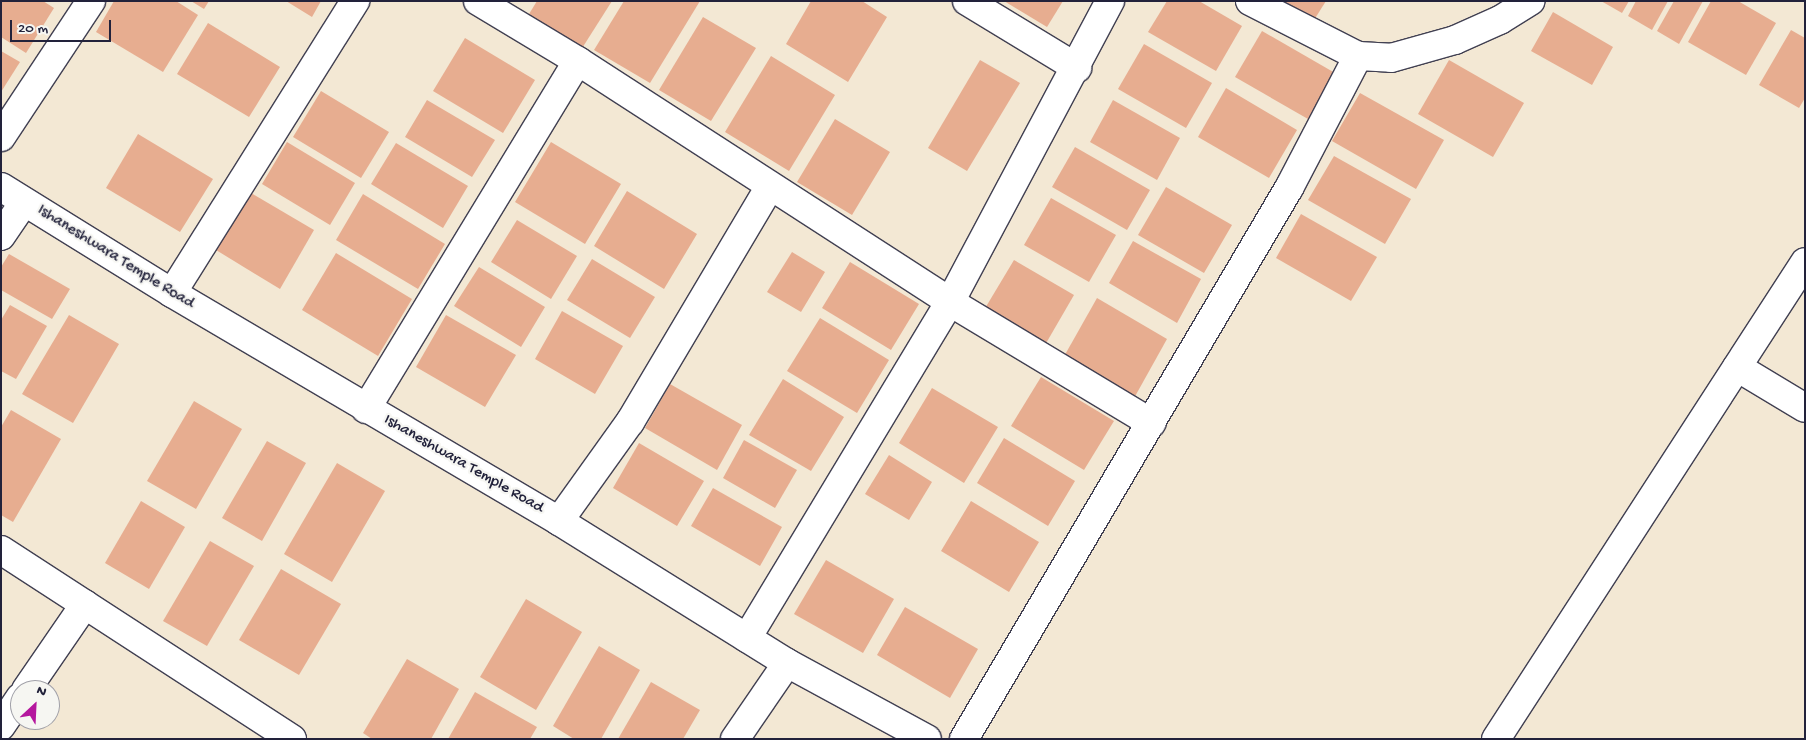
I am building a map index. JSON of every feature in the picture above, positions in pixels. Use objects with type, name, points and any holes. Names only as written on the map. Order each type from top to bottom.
[{"type":"street","points":[[1,137],[92,1]]},
{"type":"street","points":[[172,293],[355,1]]},
{"type":"street","points":[[478,1],[506,8],[578,61],[950,302],[1151,423]]},
{"type":"street","points":[[967,1],[1077,68]]},
{"type":"street","points":[[747,638],[950,302],[1077,68],[1110,1]]},
{"type":"street","points":[[1250,1],[1358,56],[1391,58],[1424,52],[1500,20],[1530,1]]},
{"type":"street","points":[[964,739],[1289,188],[1358,56]]},
{"type":"street","points":[[366,409],[578,61]]},
{"type":"street","points":[[559,521],[630,422],[770,186]]},
{"type":"street","name":"Ishaneshwara Temple Road","points":[[1,187],[172,293],[559,521],[787,664],[911,735]]},
{"type":"street","points":[[1,236],[24,202]]},
{"type":"street","points":[[1496,739],[1805,262]]},
{"type":"street","points":[[1737,367],[1805,408]]},
{"type":"street","points":[[1,550],[292,739]]},
{"type":"street","points":[[33,680],[85,604]]},
{"type":"street","points":[[734,739],[787,664]]},
{"type":"street","points":[[1,726],[10,713]]},
{"type":"building","points":[[1,1],[43,1],[54,8],[26,53],[1,37]]},
{"type":"building","points":[[114,1],[176,1],[198,15],[163,72],[96,32]]},
{"type":"building","points":[[191,1],[209,1],[204,9]]},
{"type":"building","points":[[286,1],[321,1],[312,17]]},
{"type":"building","points":[[537,1],[612,1],[579,53],[526,19]]},
{"type":"building","points":[[624,1],[700,1],[650,83],[594,50]]},
{"type":"building","points":[[811,1],[862,1],[887,17],[848,82],[786,44]]},
{"type":"building","points":[[1004,1],[1063,1],[1047,27]]},
{"type":"building","points":[[1167,1],[1199,1],[1242,26],[1216,71],[1148,32]]},
{"type":"building","points":[[1283,1],[1326,1],[1314,20]]},
{"type":"building","points":[[1601,1],[1629,1],[1622,13]]},
{"type":"building","points":[[1636,1],[1668,1],[1652,30],[1628,16]]},
{"type":"building","points":[[1674,1],[1703,1],[1679,44],[1657,31]]},
{"type":"building","points":[[1711,1],[1738,1],[1776,23],[1746,75],[1688,42]]},
{"type":"building","points":[[1553,12],[1613,47],[1592,85],[1531,51]]},
{"type":"building","points":[[703,17],[756,48],[711,121],[659,90]]},
{"type":"building","points":[[208,23],[280,67],[249,117],[177,74]]},
{"type":"building","points":[[1791,30],[1805,38],[1805,98],[1799,108],[1759,85]]},
{"type":"building","points":[[1262,31],[1335,73],[1308,119],[1235,77]]},
{"type":"building","points":[[465,38],[535,80],[503,133],[433,91]]},
{"type":"building","points":[[1144,44],[1212,83],[1186,128],[1118,89]]},
{"type":"building","points":[[1,51],[20,62],[1,92]]},
{"type":"building","points":[[771,56],[835,95],[789,171],[725,132]]},
{"type":"building","points":[[980,60],[1020,83],[967,171],[928,148]]},
{"type":"building","points":[[1449,60],[1524,103],[1493,157],[1418,114]]},
{"type":"building","points":[[1226,88],[1297,130],[1269,178],[1198,137]]},
{"type":"building","points":[[321,91],[389,132],[361,178],[293,137]]},
{"type":"building","points":[[1360,93],[1444,140],[1416,189],[1332,141]]},
{"type":"building","points":[[427,100],[495,140],[472,177],[405,137]]},
{"type":"building","points":[[1113,100],[1180,138],[1157,180],[1090,142]]},
{"type":"building","points":[[835,119],[890,152],[852,215],[797,182]]},
{"type":"building","points":[[138,134],[213,179],[180,232],[106,188]]},
{"type":"building","points":[[287,142],[355,183],[330,225],[262,184]]},
{"type":"building","points":[[551,142],[621,184],[585,244],[515,202]]},
{"type":"building","points":[[396,143],[468,186],[443,228],[371,184]]},
{"type":"building","points":[[1075,147],[1150,190],[1127,230],[1052,187]]},
{"type":"building","points":[[1334,156],[1411,199],[1385,244],[1308,200]]},
{"type":"building","points":[[1166,187],[1232,225],[1204,273],[1138,235]]},
{"type":"building","points":[[627,191],[697,234],[664,289],[594,246]]},
{"type":"building","points":[[251,193],[314,230],[280,289],[216,250]]},
{"type":"building","points":[[363,194],[445,244],[418,289],[336,240]]},
{"type":"building","points":[[1051,198],[1116,235],[1089,282],[1024,245]]},
{"type":"building","points":[[1301,214],[1377,257],[1351,301],[1276,258]]},
{"type":"building","points":[[517,220],[577,256],[551,299],[491,262]]},
{"type":"building","points":[[1133,241],[1201,279],[1177,323],[1109,283]]},
{"type":"building","points":[[792,252],[825,272],[801,312],[767,292]]},
{"type":"building","points":[[336,253],[412,299],[378,356],[302,310]]},
{"type":"building","points":[[9,254],[70,289],[52,319],[1,290],[1,267]]},
{"type":"building","points":[[592,259],[655,297],[630,338],[567,300]]},
{"type":"building","points":[[1014,260],[1074,295],[1045,345],[984,310]]},
{"type":"building","points":[[850,262],[919,304],[891,350],[822,308]]},
{"type":"building","points":[[479,267],[545,307],[521,347],[454,306]]},
{"type":"building","points":[[1097,298],[1167,339],[1133,400],[1062,360]]},
{"type":"building","points":[[10,305],[47,326],[16,379],[1,371],[1,320]]},
{"type":"building","points":[[562,311],[623,346],[595,394],[535,359]]},
{"type":"building","points":[[69,315],[119,344],[73,423],[22,394]]},
{"type":"building","points":[[446,315],[516,355],[485,407],[416,367]]},
{"type":"building","points":[[820,318],[889,360],[857,413],[787,371]]},
{"type":"building","points":[[1041,377],[1114,421],[1084,470],[1011,426]]},
{"type":"building","points":[[783,379],[844,417],[811,471],[749,435]]},
{"type":"building","points":[[670,384],[742,425],[717,470],[645,428]]},
{"type":"building","points":[[932,388],[998,427],[964,483],[899,443]]},
{"type":"building","points":[[194,401],[242,429],[196,509],[147,481]]},
{"type":"building","points":[[11,410],[61,439],[13,522],[1,515],[1,427]]},
{"type":"building","points":[[1004,438],[1075,481],[1048,526],[977,483]]},
{"type":"building","points":[[744,440],[797,470],[775,508],[723,478]]},
{"type":"building","points":[[267,441],[306,463],[262,541],[222,518]]},
{"type":"building","points":[[639,443],[704,481],[677,526],[613,488]]},
{"type":"building","points":[[889,455],[932,482],[909,520],[865,494]]},
{"type":"building","points":[[337,463],[385,491],[332,582],[284,554]]},
{"type":"building","points":[[713,488],[782,527],[760,566],[691,526]]},
{"type":"building","points":[[141,501],[185,527],[149,589],[105,563]]},
{"type":"building","points":[[971,501],[1039,542],[1009,592],[941,551]]},
{"type":"building","points":[[210,541],[254,566],[207,646],[163,621]]},
{"type":"building","points":[[826,560],[894,599],[863,653],[794,614]]},
{"type":"building","points":[[281,569],[341,604],[299,675],[239,640]]},
{"type":"building","points":[[526,599],[582,632],[536,710],[480,677]]},
{"type":"building","points":[[905,607],[978,649],[950,698],[877,655]]},
{"type":"building","points":[[599,646],[640,670],[601,739],[574,739],[553,726]]},
{"type":"building","points":[[407,659],[459,689],[431,739],[372,739],[363,733]]},
{"type":"building","points":[[651,682],[700,710],[683,739],[618,739]]},
{"type":"building","points":[[475,692],[537,727],[530,739],[448,739]]}]
